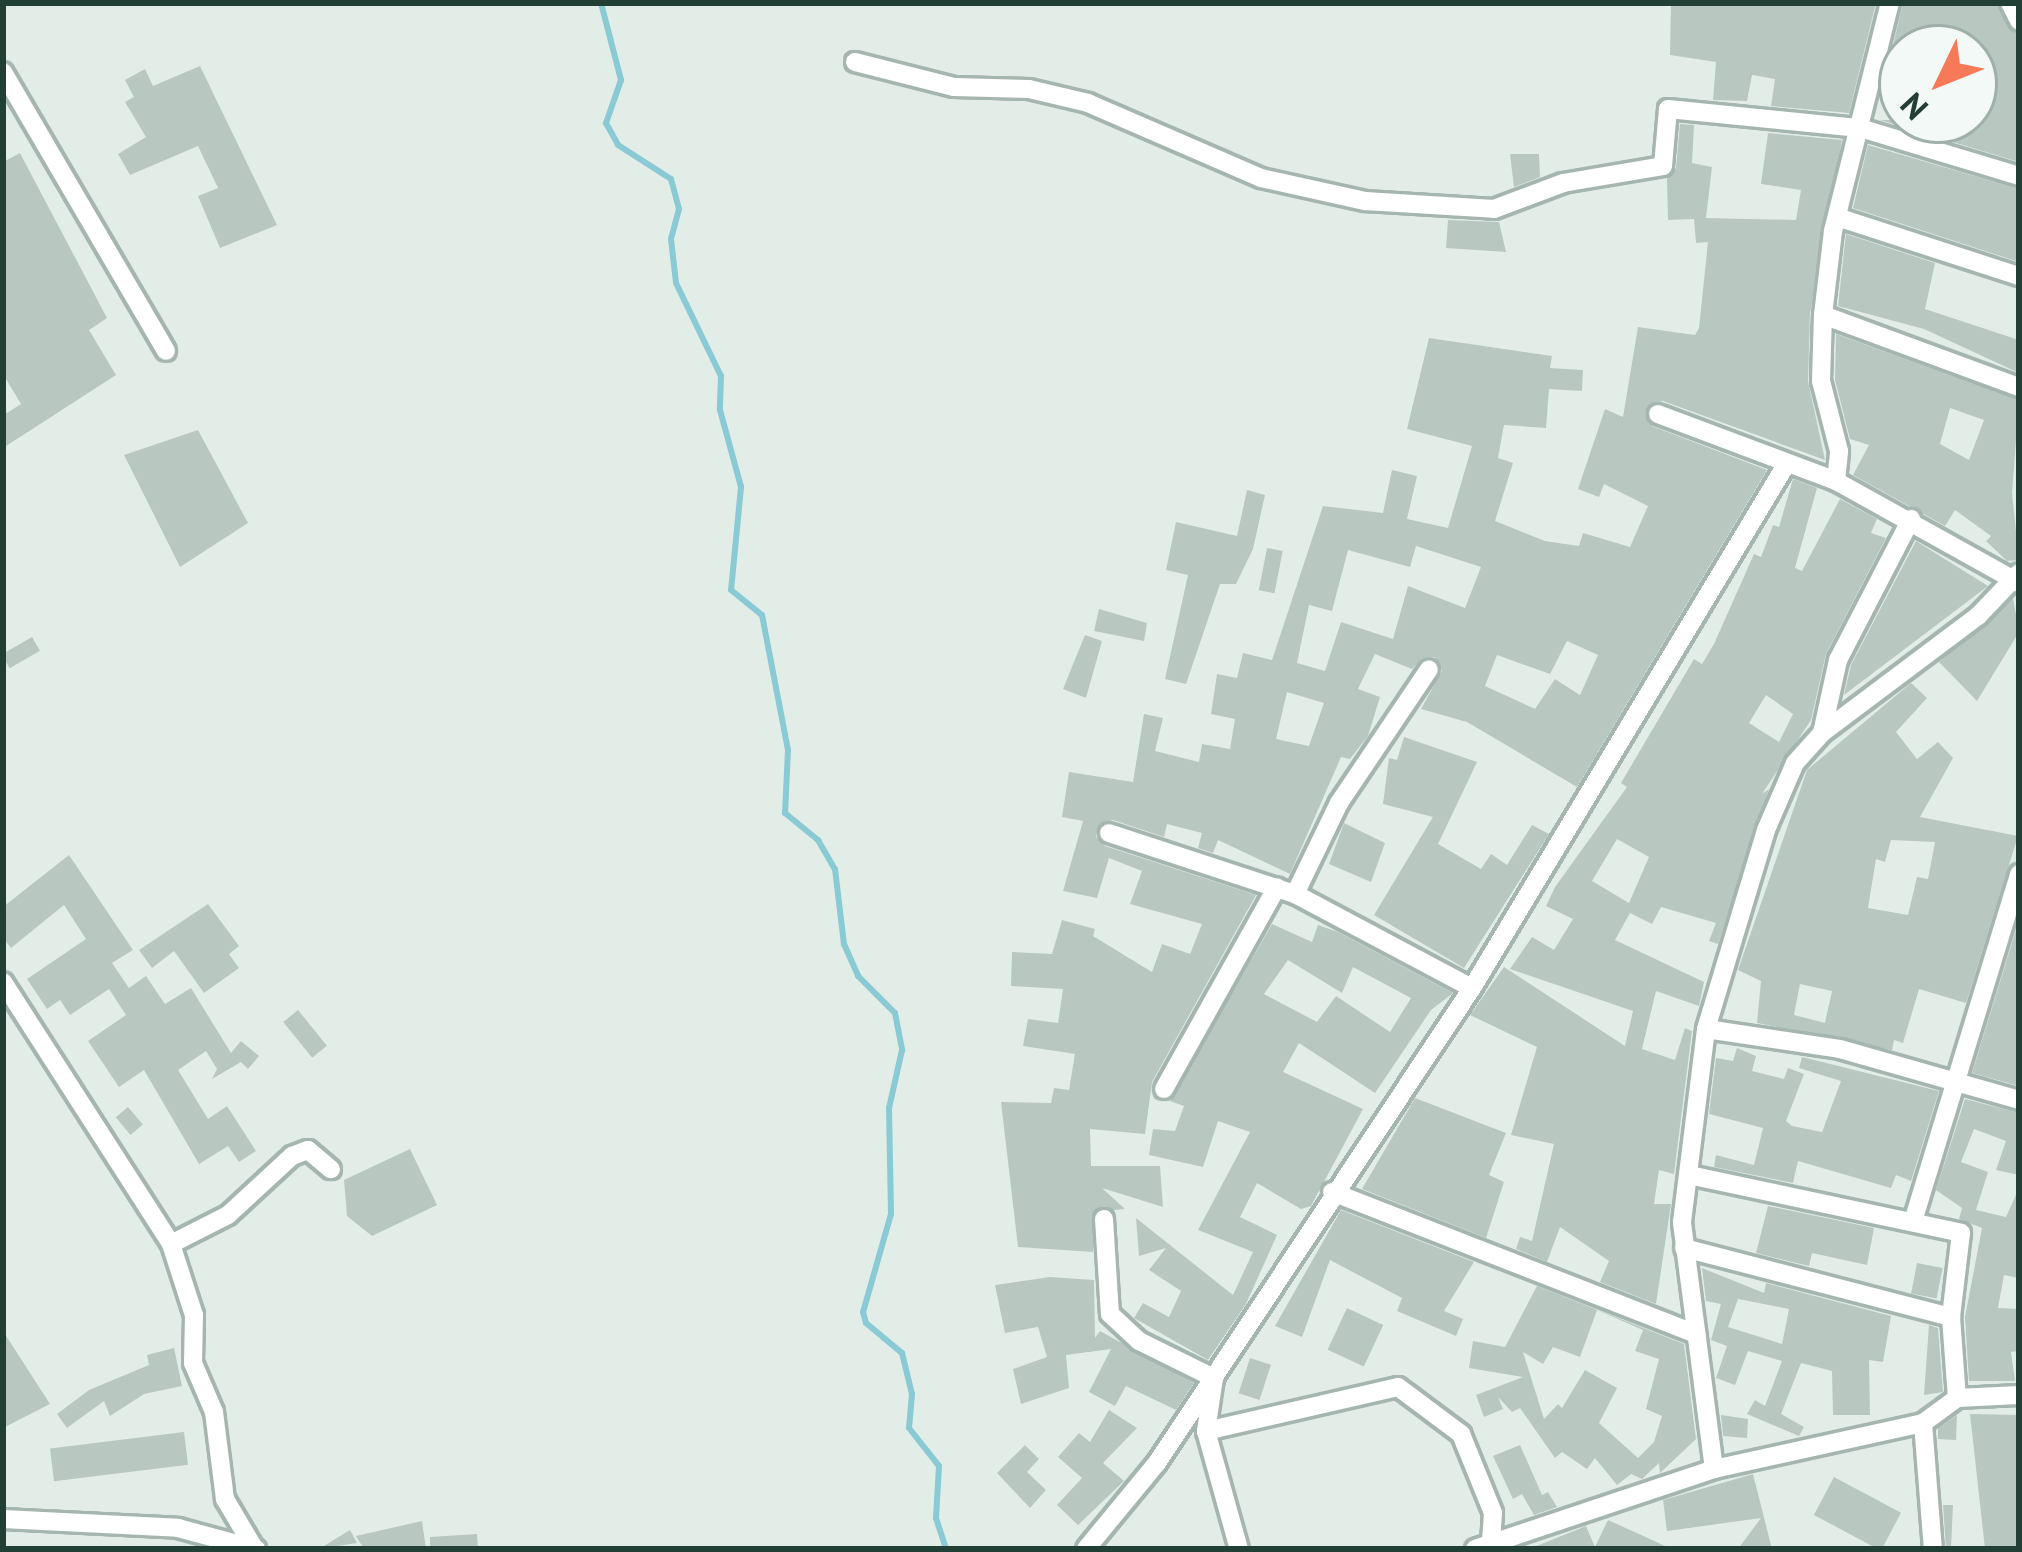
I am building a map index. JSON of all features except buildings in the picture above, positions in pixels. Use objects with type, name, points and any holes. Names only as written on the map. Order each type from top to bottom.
[{"type":"street","points":[[1836,481],[1839,451],[1821,381],[1822,315],[1837,218],[1890,3]]},
{"type":"street","points":[[2010,3],[2019,21]]},
{"type":"street","points":[[855,62],[953,87],[1029,88],[1088,103],[1302,190],[1459,210],[1494,209],[1563,183],[1663,166],[1668,109],[1860,128],[2019,176]]},
{"type":"street","points":[[3,72],[9,96],[166,351]]},
{"type":"street","points":[[1837,218],[2019,276]]},
{"type":"street","points":[[1822,315],[2019,387]]},
{"type":"street","points":[[1658,414],[1836,481],[2017,579],[1822,733],[1795,763],[1766,830],[1706,1029],[1689,1175],[1684,1248],[1714,1469]]},
{"type":"street","points":[[1086,1549],[1157,1463],[1332,1192],[1472,988],[1787,463]]},
{"type":"street","points":[[1822,733],[1838,661],[1911,519]]},
{"type":"street","points":[[1164,1089],[1339,803],[1429,669]]},
{"type":"street","points":[[1109,833],[1286,890],[1472,988]]},
{"type":"street","points":[[1915,1218],[2019,874]]},
{"type":"street","points":[[3,982],[171,1244],[194,1315],[194,1364],[214,1412],[225,1499],[255,1548]]},
{"type":"street","points":[[1706,1029],[1960,1078],[2019,1100]]},
{"type":"street","points":[[171,1244],[228,1215],[292,1156],[308,1150],[331,1169]]},
{"type":"street","points":[[1689,1175],[1915,1218],[1961,1233],[1951,1317],[1957,1398]]},
{"type":"street","points":[[1332,1192],[1696,1334]]},
{"type":"street","points":[[1104,1219],[1110,1314],[1139,1341],[1214,1378]]},
{"type":"street","points":[[1684,1248],[1951,1317]]},
{"type":"street","points":[[1214,1378],[1206,1431],[1239,1549]]},
{"type":"street","points":[[1206,1431],[1398,1387],[1461,1434],[1493,1513],[1483,1546]]},
{"type":"street","points":[[1483,1546],[1714,1469],[1923,1423],[1957,1398],[2019,1395]]},
{"type":"street","points":[[1923,1423],[1933,1549]]},
{"type":"street","points":[[203,1535],[225,1499]]},
{"type":"street","points":[[3,1519],[203,1535],[255,1548]]},
{"type":"waterway","points":[[601,3],[621,80],[606,123],[618,145],[671,179],[679,209],[671,239],[676,283],[721,376],[720,410],[741,487],[731,590],[762,615],[788,750],[785,813],[818,840],[835,869],[844,944],[858,976],[895,1013],[902,1050],[889,1108],[891,1214],[863,1312],[866,1323],[902,1353],[912,1394],[909,1428],[939,1466],[936,1518],[946,1549]]}]
